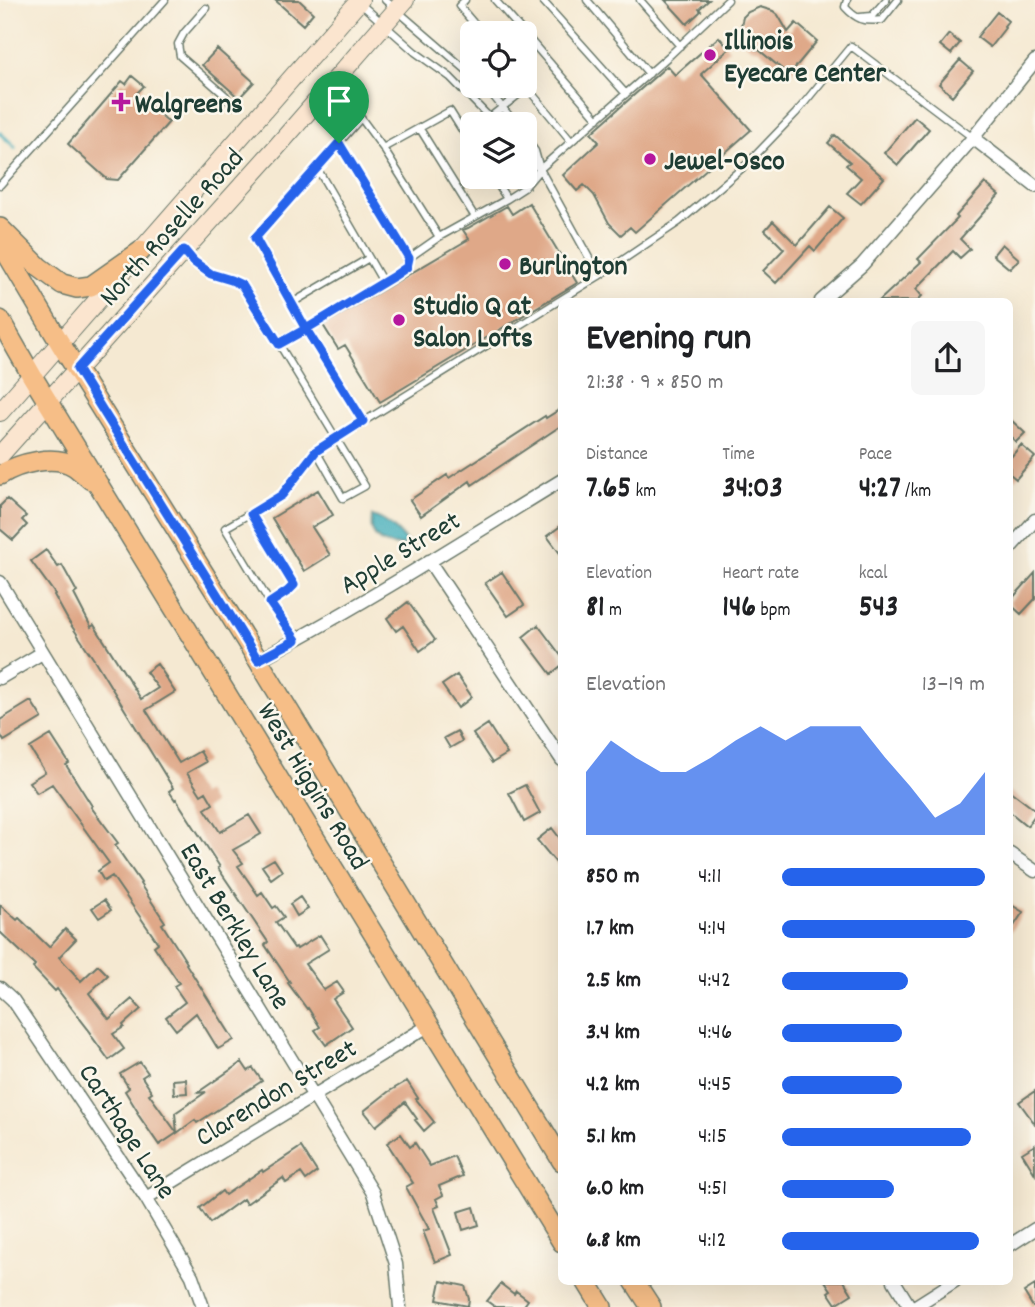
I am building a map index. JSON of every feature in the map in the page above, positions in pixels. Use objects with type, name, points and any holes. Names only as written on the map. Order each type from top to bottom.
[{"type":"main road","name":"North Roselle Road","points":[[0,412],[358,1]]},
{"type":"main road","name":"North Roselle Road","points":[[0,455],[275,149],[384,23],[396,3]]},
{"type":"main road","points":[[0,228],[39,267],[62,284],[77,288],[91,286],[141,251]]},
{"type":"main road","name":"West Higgins Road","points":[[0,242],[558,1154]]},
{"type":"main road","name":"West Higgins Road","points":[[0,320],[558,1236]]},
{"type":"main road","points":[[0,475],[27,463],[48,460],[73,465],[103,490]]},
{"type":"main road","points":[[588,1285],[602,1307]]},
{"type":"main road","points":[[637,1285],[651,1307]]},
{"type":"street","points":[[824,298],[862,265],[973,138],[1035,61]]},
{"type":"street","points":[[973,138],[1035,186]]},
{"type":"street","name":"Apple Street","points":[[258,660],[296,640],[558,482]]},
{"type":"street","points":[[1013,545],[1035,520]]},
{"type":"street","points":[[429,561],[558,754]]},
{"type":"street","name":"East Berkley Lane","points":[[0,582],[373,1193],[396,1264],[400,1307]]},
{"type":"street","points":[[0,678],[42,653]]},
{"type":"street","points":[[1013,856],[1035,871]]},
{"type":"street","name":"Carthage Lane","points":[[0,988],[13,1000],[146,1198],[192,1276],[203,1307]]},
{"type":"street","name":"Clarendon Street","points":[[146,1198],[428,1026]]},
{"type":"street","points":[[1013,1243],[1035,1229]]},
{"type":"street","points":[[897,1285],[912,1307],[948,1285]]},
{"type":"lane","points":[[0,185],[165,0]]},
{"type":"lane","points":[[465,0],[459,6],[472,21]]},
{"type":"lane","points":[[495,0],[514,21]]},
{"type":"lane","points":[[542,0],[626,94]]},
{"type":"lane","points":[[587,0],[649,74]]},
{"type":"lane","points":[[640,0],[680,46]]},
{"type":"lane","points":[[279,344],[394,276],[407,267],[409,258],[439,237],[524,188],[540,169],[649,74],[728,0]]},
{"type":"lane","points":[[847,0],[845,6],[852,14],[866,22],[882,20],[898,0]]},
{"type":"lane","points":[[858,18],[872,16],[886,0]]},
{"type":"lane","points":[[358,1],[415,52],[450,77],[485,112]]},
{"type":"lane","points":[[396,3],[460,64]]},
{"type":"lane","points":[[206,8],[184,33],[178,44],[180,55],[226,96],[232,106]]},
{"type":"lane","points":[[563,298],[678,222],[747,164],[796,113],[851,46],[973,138]]},
{"type":"lane","points":[[537,48],[598,118]]},
{"type":"lane","points":[[496,98],[507,112]]},
{"type":"lane","points":[[496,112],[513,98]]},
{"type":"lane","points":[[535,98],[572,141]]},
{"type":"lane","points":[[383,148],[450,111],[460,127]]},
{"type":"lane","points":[[363,421],[306,329],[255,238],[362,118],[439,237]]},
{"type":"lane","points":[[419,129],[475,217]]},
{"type":"lane","points":[[339,143],[409,258]]},
{"type":"lane","points":[[537,158],[540,169],[599,276]]},
{"type":"lane","points":[[317,168],[383,282]]},
{"type":"lane","points":[[501,189],[507,199]]},
{"type":"lane","points":[[184,250],[194,262],[211,274],[242,285],[365,485],[343,498],[316,451]]},
{"type":"lane","points":[[292,303],[369,258]]},
{"type":"lane","points":[[296,640],[270,603],[225,528],[282,495],[316,451],[558,301]]},
{"type":"lane","points":[[251,514],[294,585],[270,603]]},
{"type":"water","points":[[372,516],[392,527],[408,544],[392,545],[377,538],[372,529]]},
{"type":"building","points":[[275,0],[299,0],[313,13],[303,25]]},
{"type":"building","points":[[665,0],[709,0],[687,24]]},
{"type":"building","points":[[760,7],[778,15],[788,32],[796,23],[817,41],[789,75],[759,50],[742,40],[740,30],[743,17]]},
{"type":"building","points":[[997,12],[1008,21],[990,47],[977,37]]},
{"type":"building","points":[[949,34],[960,43],[951,54],[940,45]]},
{"type":"building","name":"Jewel-Osco","points":[[719,37],[729,49],[701,74],[751,130],[635,232],[630,227],[621,235],[609,223],[594,195],[584,185],[577,191],[563,175],[599,142],[591,133],[667,66],[675,75]]},
{"type":"building","points":[[217,49],[254,82],[239,98],[202,65]]},
{"type":"building","points":[[960,60],[973,71],[952,96],[939,84]]},
{"type":"building","name":"Walgreens","points":[[132,76],[144,86],[136,94],[169,122],[118,180],[107,179],[68,144],[122,81],[126,84]]},
{"type":"building","points":[[915,117],[929,129],[898,165],[884,153]]},
{"type":"building","points":[[835,135],[884,178],[861,204],[847,193],[861,178],[846,165],[850,162],[828,143]]},
{"type":"building","points":[[985,183],[999,195],[960,239],[970,249],[960,258],[953,251],[916,289],[922,296],[920,298],[882,298],[921,262],[918,259],[958,218],[956,216]]},
{"type":"building","points":[[529,203],[577,283],[380,402],[345,345],[338,349],[323,325],[469,239],[463,230],[507,206],[512,214]]},
{"type":"building","points":[[830,207],[843,218],[815,251],[810,246],[776,283],[763,271],[784,249],[765,230],[773,221],[797,245]]},
{"type":"building","points":[[1002,244],[1019,259],[1010,269],[993,255]]},
{"type":"building","points":[[558,410],[558,428],[472,485],[470,481],[421,516],[410,500],[447,475],[449,478],[545,416],[546,418]]},
{"type":"building","points":[[1013,422],[1025,433],[1016,442],[1013,439]]},
{"type":"building","points":[[1021,445],[1035,457],[1016,479],[1013,476],[1013,454]]},
{"type":"building","points":[[318,490],[333,515],[312,527],[330,555],[304,571],[272,518]]},
{"type":"building","points":[[7,499],[26,516],[22,520],[27,525],[13,540],[0,529],[0,506]]},
{"type":"building","points":[[558,528],[558,551],[547,536]]},
{"type":"building","points":[[46,550],[58,567],[62,565],[77,592],[74,594],[91,627],[94,625],[141,699],[158,688],[146,672],[157,664],[166,677],[175,692],[146,710],[179,763],[200,751],[206,762],[187,773],[201,795],[206,792],[213,804],[205,809],[220,832],[249,815],[261,834],[233,850],[243,863],[238,866],[258,895],[262,892],[273,908],[276,906],[284,917],[276,922],[294,948],[297,949],[320,935],[329,949],[305,964],[324,990],[337,982],[344,992],[333,999],[352,1027],[326,1045],[315,1030],[320,1027],[288,983],[290,982],[265,945],[268,942],[169,791],[173,788],[69,622],[55,594],[31,561]]},
{"type":"building","points":[[502,572],[524,605],[508,616],[485,583]]},
{"type":"building","points":[[1035,573],[1035,599],[1021,614],[1013,607],[1013,598]]},
{"type":"building","points":[[408,602],[435,640],[420,651],[403,626],[396,631],[387,618]]},
{"type":"building","points":[[538,625],[558,652],[558,668],[551,674],[523,637]]},
{"type":"building","points":[[457,675],[472,697],[458,708],[442,685]]},
{"type":"building","points":[[31,701],[42,718],[4,741],[0,734],[0,720]]},
{"type":"building","points":[[488,724],[507,754],[492,763],[473,734]]},
{"type":"building","points":[[457,731],[462,741],[450,748],[444,738]]},
{"type":"building","points":[[51,735],[69,763],[66,765],[91,807],[118,843],[115,845],[165,922],[162,924],[234,1040],[218,1049],[196,1013],[176,1030],[166,1017],[185,1002],[174,986],[179,983],[154,946],[158,943],[112,876],[104,881],[98,871],[109,863],[52,784],[37,793],[29,782],[45,772],[30,748]]},
{"type":"building","points":[[525,785],[540,813],[524,822],[509,793]]},
{"type":"building","points":[[1013,793],[1035,810],[1035,815],[1027,826],[1013,814]]},
{"type":"building","points":[[552,828],[558,836],[558,865],[537,840]]},
{"type":"building","points":[[274,859],[282,871],[271,879],[262,866]]},
{"type":"building","points":[[300,897],[308,909],[297,916],[290,904]]},
{"type":"building","points":[[104,900],[111,910],[99,918],[92,908]]},
{"type":"building","points":[[0,905],[17,920],[19,918],[49,947],[65,929],[76,939],[59,957],[81,981],[98,965],[108,975],[89,993],[109,1019],[132,999],[141,1009],[123,1025],[124,1027],[113,1034],[124,1049],[109,1060],[57,989],[55,991],[33,968],[35,965],[0,932]]},
{"type":"building","points":[[1013,906],[1023,912],[1013,927]]},
{"type":"building","points":[[140,1062],[148,1073],[142,1077],[152,1092],[149,1094],[177,1133],[159,1145],[137,1113],[125,1091],[129,1088],[120,1074]]},
{"type":"building","points":[[242,1062],[248,1071],[253,1068],[262,1081],[177,1133],[175,1113],[206,1092],[197,1093]]},
{"type":"building","points":[[186,1079],[187,1093],[174,1094],[173,1080]]},
{"type":"building","points":[[407,1081],[418,1098],[416,1099],[434,1122],[424,1131],[405,1102],[376,1126],[364,1111]]},
{"type":"building","points":[[1035,1091],[1035,1124],[1019,1102]]},
{"type":"building","points":[[401,1134],[410,1147],[415,1143],[430,1166],[454,1156],[463,1176],[439,1186],[443,1195],[436,1199],[439,1206],[434,1208],[452,1255],[435,1262],[423,1231],[429,1229],[406,1187],[413,1183],[387,1143]]},
{"type":"building","points":[[1035,1145],[1035,1174],[1022,1153]]},
{"type":"building","points":[[301,1147],[317,1172],[306,1180],[301,1173],[286,1183],[283,1178],[246,1204],[243,1199],[210,1223],[200,1208],[222,1191],[225,1195]]},
{"type":"building","points":[[474,1207],[479,1225],[463,1230],[458,1212]]},
{"type":"building","points":[[441,1281],[465,1286],[468,1306],[437,1300]]},
{"type":"building","points":[[501,1284],[528,1300],[523,1307],[495,1307],[487,1301]]},
{"type":"building","points":[[828,1285],[846,1285],[852,1294],[836,1304],[828,1292],[831,1290]]},
{"type":"building","points":[[1035,1285],[1035,1307],[1033,1307],[1024,1292]]},
{"type":"waterway","points":[[0,133],[15,147]]},
{"type":"place","name":"Illinois Eyecare Center","points":[[710,55]]},
{"type":"place","name":"Walgreens","points":[[121,102]]},
{"type":"place","name":"Jewel-Osco","points":[[650,159]]},
{"type":"place","name":"Burlington","points":[[505,264]]},
{"type":"place","name":"Studio Q at Salon Lofts","points":[[399,320]]},
{"type":"route","points":[[339,143],[255,238],[306,329],[279,344],[242,285],[211,274],[194,262],[184,250],[77,369],[258,660],[296,640],[270,603],[294,585],[251,514],[282,495],[316,451],[363,421],[306,329],[394,276],[407,267],[409,258],[339,143]]}]
